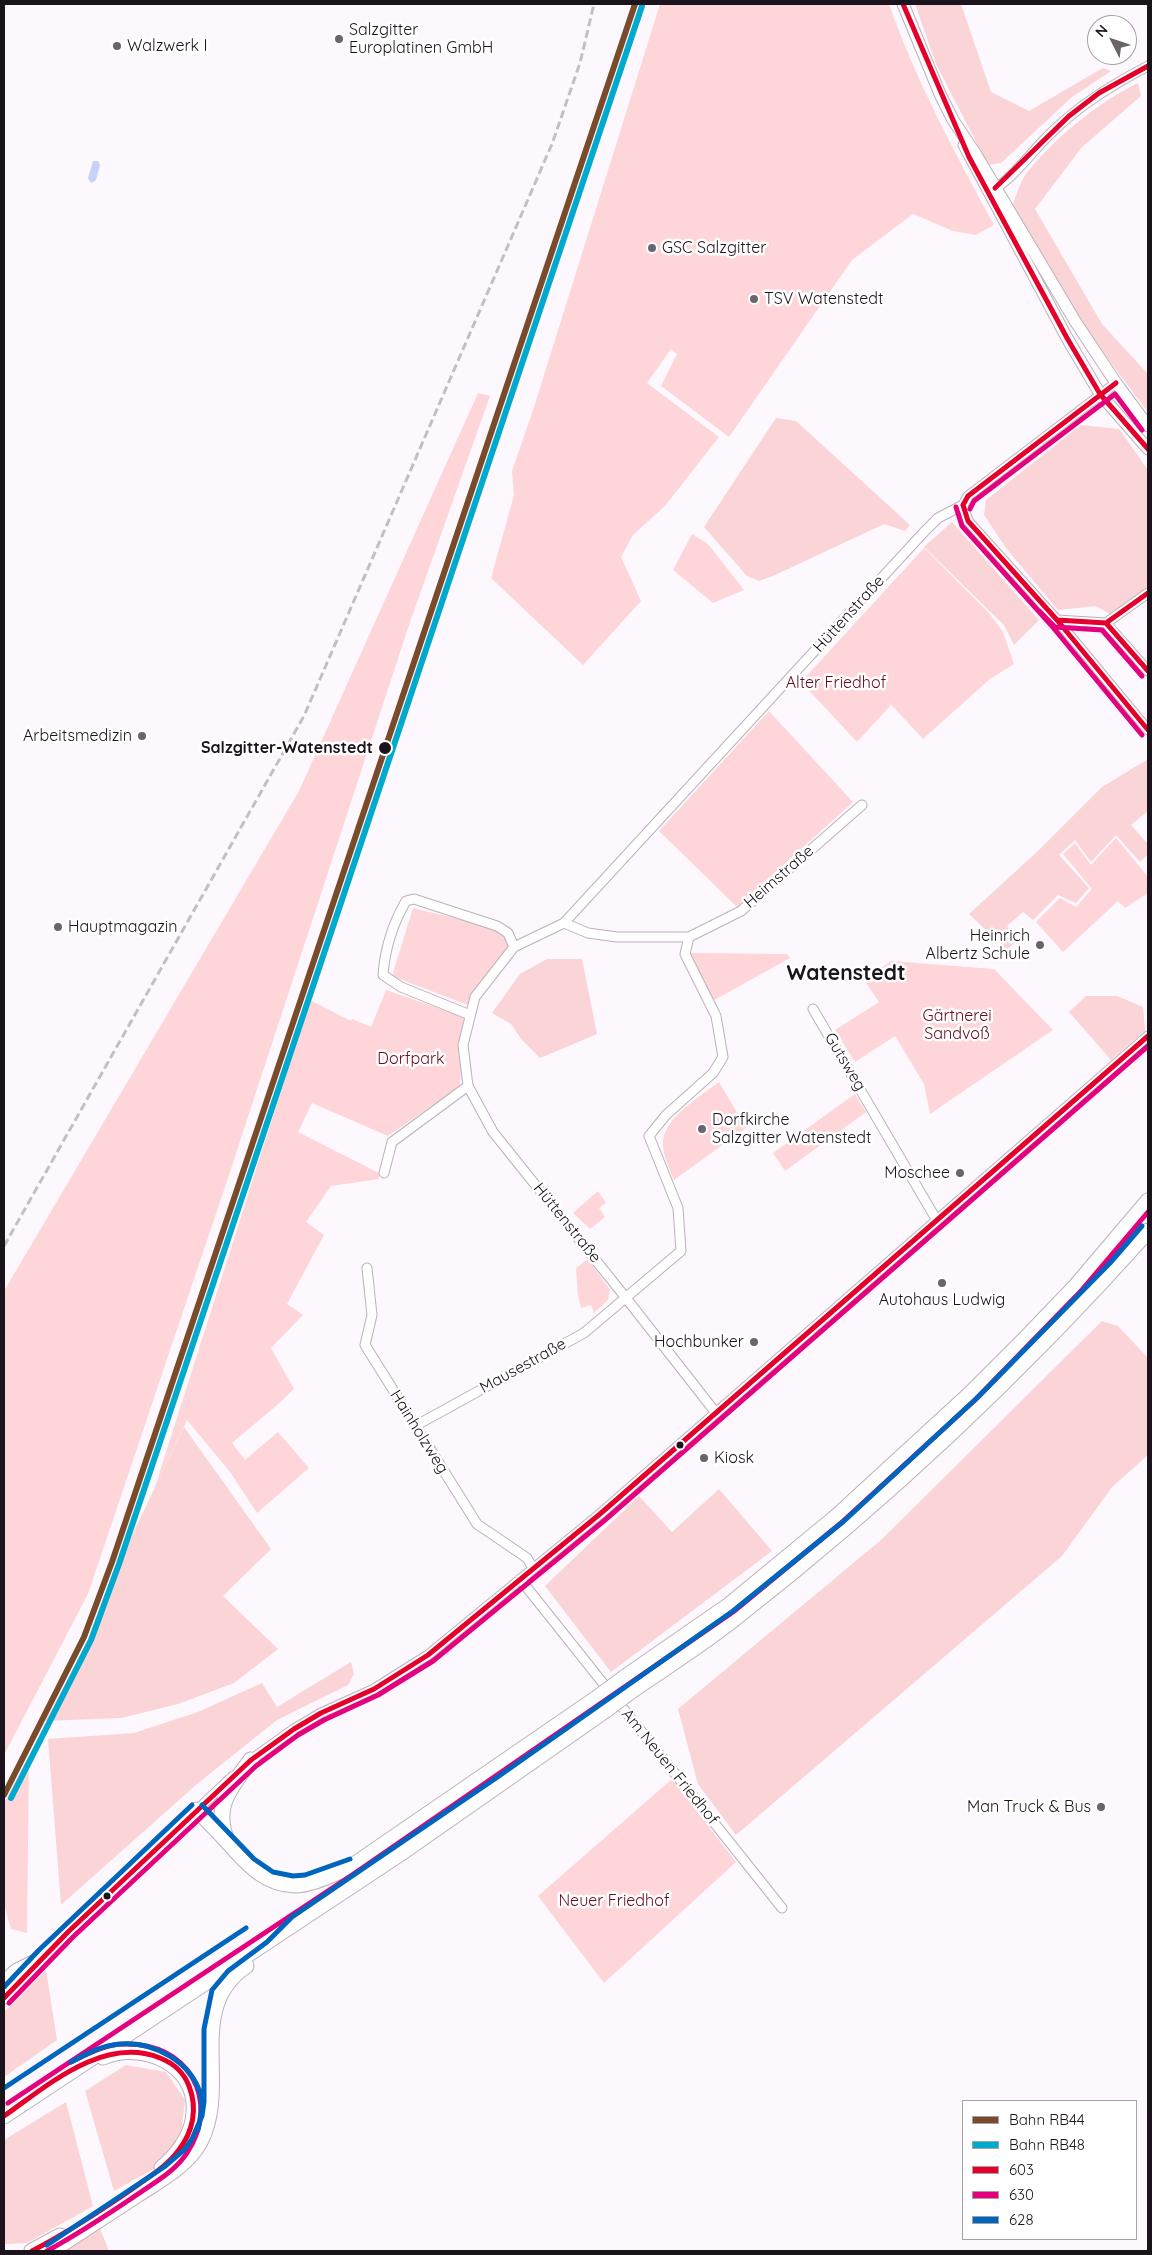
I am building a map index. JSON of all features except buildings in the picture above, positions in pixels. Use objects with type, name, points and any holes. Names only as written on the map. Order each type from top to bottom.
[{"type":"highway","points":[[4,2116],[398,1855],[629,1684],[728,1606],[836,1517],[970,1394],[1075,1287],[1148,1201]]},
{"type":"highway","points":[[629,1684],[738,1617],[849,1526],[983,1402],[1115,1268],[1148,1231]]},
{"type":"highway","points":[[197,1810],[248,1866],[264,1876],[281,1883],[296,1885],[351,1867],[602,1703]]},
{"type":"highway","points":[[228,1842],[220,1818],[223,1804],[228,1792],[251,1760]]},
{"type":"highway","points":[[32,2251],[104,2213],[169,2173],[186,2159],[199,2144],[209,2118],[212,2103],[211,2030],[216,2001],[232,1977],[272,1948],[296,1923]]},
{"type":"highway","points":[[50,2251],[104,2213],[176,2154],[192,2126],[194,2112],[194,2100],[187,2081],[179,2071],[162,2057],[150,2053],[114,2052],[70,2072]]},
{"type":"main road","points":[[4,1998],[44,1955],[197,1810]]},
{"type":"main road","points":[[4,1981],[16,1970],[44,1955]]},
{"type":"street","points":[[903,4],[940,94],[953,120],[975,153],[1067,338],[1100,394],[1148,449]]},
{"type":"street","points":[[992,190],[1069,116],[1106,89],[1148,66]]},
{"type":"street","points":[[992,190],[1075,321],[1116,383],[1148,426]]},
{"type":"street","name":"Hüttenstraße","points":[[716,1413],[493,1132],[468,1086],[462,1045],[475,997],[514,947],[564,923],[938,518],[963,504],[968,496],[1116,383]]},
{"type":"street","points":[[963,504],[968,521],[1057,620],[1148,730]]},
{"type":"street","points":[[1057,620],[1106,623],[1148,593]]},
{"type":"street","points":[[1106,623],[1148,671]]},
{"type":"street","name":"Heimstraße","points":[[689,937],[741,911],[862,805]]},
{"type":"street","points":[[470,1015],[401,987],[383,975],[386,948],[398,915],[406,901],[414,899],[497,926],[508,933],[514,947]]},
{"type":"street","points":[[564,923],[588,933],[617,937],[689,937]]},
{"type":"street","name":"Mausestraße","points":[[414,1426],[584,1333],[681,1251],[678,1208],[649,1136],[666,1115],[714,1074],[723,1057],[716,1016],[685,954],[689,937]]},
{"type":"street","name":"Gutsweg","points":[[813,1009],[936,1219]]},
{"type":"street","points":[[197,1810],[251,1760],[294,1729],[321,1713],[374,1689],[428,1655],[600,1514],[1148,1036]]},
{"type":"street","points":[[384,1173],[392,1142],[468,1086]]},
{"type":"street","name":"Hainholzweg","points":[[367,1268],[372,1315],[365,1345],[477,1524],[527,1558],[533,1568]]},
{"type":"street","name":"Am Neuen Friedhof","points":[[520,1579],[782,1908]]},
{"type":"green space","name":"GSC Salzgitter","points":[[660,4],[889,4],[924,89],[994,225],[976,235],[953,231],[913,214],[852,260],[729,437],[661,386],[677,354],[671,349],[647,383],[719,437],[665,506],[633,535],[621,557],[641,601],[583,665],[491,578],[514,495],[512,471],[534,407]]},
{"type":"green space","points":[[478,393],[490,396],[409,625],[227,1181],[88,1594],[4,1755],[4,1291],[299,791]]},
{"type":"green space","points":[[692,534],[708,544],[744,590],[713,603],[673,570]]},
{"type":"green space","name":"Alter Friedhof","points":[[924,548],[988,612],[1003,632],[1014,664],[990,679],[923,739],[885,698],[891,705],[857,742],[801,682]]},
{"type":"green space","points":[[769,711],[853,802],[737,907],[659,831]]},
{"type":"green space","points":[[1116,838],[1148,877],[1148,893],[1125,908],[1118,901],[1063,952],[1036,922],[1060,898],[1076,907],[1092,889],[1063,854],[1075,843],[1091,865]]},
{"type":"green space","points":[[413,908],[495,928],[506,935],[511,946],[470,998],[468,1005],[392,976]]},
{"type":"green space","points":[[691,953],[787,954],[790,958],[711,1002],[690,959]]},
{"type":"green space","name":"Gärtnerei Sandvoß","points":[[891,961],[994,969],[1053,1030],[930,1114],[924,1084],[895,1036],[855,1062],[835,1030],[879,1002],[864,980]]},
{"type":"green space","name":"Dorfpark","points":[[386,990],[464,1017],[460,1086],[388,1136],[312,1103],[298,1132],[379,1173],[379,1179],[331,1186],[306,1222],[324,1235],[287,1304],[303,1315],[271,1348],[294,1389],[232,1443],[245,1460],[278,1432],[309,1468],[257,1513],[230,1472],[187,1420],[154,1490],[310,1000],[351,1021],[352,1019],[371,1027]]},
{"type":"green space","points":[[719,1082],[746,1128],[674,1180],[664,1151],[663,1141],[665,1132],[677,1115]]},
{"type":"green space","points":[[855,1094],[866,1112],[785,1171],[773,1153]]},
{"type":"green space","points":[[598,1191],[606,1203],[599,1208],[605,1217],[590,1229],[573,1213]]},
{"type":"green space","points":[[588,1259],[610,1290],[608,1300],[594,1313],[591,1305],[581,1308],[578,1296],[576,1268]]},
{"type":"green space","points":[[29,1755],[27,1933],[11,1929],[4,1905],[4,1803]]},
{"type":"green space","name":"Neuer Friedhof","points":[[672,1779],[736,1862],[604,1983],[538,1896]]},
{"type":"shaded area","points":[[915,4],[961,4],[991,92],[1029,111],[1103,68],[1111,71],[1072,97],[1001,163],[988,165],[936,64]]},
{"type":"shaded area","points":[[1138,83],[1141,96],[1082,147],[1035,209],[1102,324],[1148,374],[1148,412],[1076,314],[1042,262],[1011,209],[1026,174],[1053,144],[1094,110]]},
{"type":"shaded area","points":[[776,418],[796,421],[910,525],[905,531],[884,524],[773,576],[759,581],[747,576],[704,527]]},
{"type":"shaded area","points":[[1081,425],[1119,429],[1148,470],[1148,595],[1115,617],[1096,606],[1058,610],[1006,548],[984,515],[986,500]]},
{"type":"shaded area","points":[[952,522],[1039,620],[1014,645],[1004,625],[924,547]]},
{"type":"shaded area","points":[[1148,759],[1148,811],[1131,825],[1148,844],[1148,854],[1140,862],[1116,835],[1091,862],[1075,840],[1059,855],[1089,888],[1076,903],[1058,895],[1033,920],[1023,912],[1007,926],[1018,939],[1007,950],[969,914],[1038,851],[1102,787]]},
{"type":"shaded area","points":[[547,959],[582,959],[597,1034],[540,1058],[522,1040],[511,1024],[492,1013],[520,974]]},
{"type":"shaded area","points":[[1086,996],[1117,996],[1143,1007],[1145,1031],[1111,1060],[1069,1012]]},
{"type":"shaded area","points":[[1102,1321],[1118,1326],[1148,1358],[1148,1455],[1112,1487],[1062,1556],[736,1835],[698,1784],[678,1709],[881,1540]]},
{"type":"shaded area","points":[[184,1427],[271,1549],[223,1596],[278,1649],[234,1683],[178,1704],[121,1718],[45,1721],[99,1622],[135,1529]]},
{"type":"shaded area","points":[[719,1489],[772,1551],[611,1672],[545,1586],[639,1496],[672,1532]]},
{"type":"shaded area","points":[[351,1662],[354,1674],[348,1685],[277,1720],[197,1784],[61,1905],[48,1739],[134,1733],[198,1712],[262,1683],[277,1707]]},
{"type":"shaded area","points":[[46,1970],[57,2040],[4,2077],[4,2012]]},
{"type":"shaded area","points":[[126,2065],[166,2072],[185,2100],[181,2135],[166,2162],[114,2191],[85,2091]]},
{"type":"shaded area","points":[[66,2102],[93,2206],[27,2243],[6,2244],[4,2242],[4,2140]]},
{"type":"shaded area","points":[[99,2226],[109,2251],[60,2251]]},
{"type":"water","points":[[93,161],[98,161],[100,165],[96,180],[91,183],[88,178]]},
{"type":"railway","points":[[4,1246],[304,716],[552,144],[580,63],[594,4]]},
{"type":"rail line","name":"RB44","points":[[4,1795],[84,1637],[112,1562],[635,4]]},
{"type":"rail line","name":"RB48","points":[[11,1798],[91,1640],[119,1564],[642,6]]},
{"type":"transit line","name":"603","points":[[903,4],[969,157],[1067,338],[1100,394],[1148,449]]},
{"type":"transit line","name":"603","points":[[995,188],[1069,116],[1099,93],[1148,66]]},
{"type":"transit line","name":"603","points":[[963,505],[968,496],[1116,383]]},
{"type":"transit line","name":"630","points":[[970,509],[974,501],[1115,394],[1142,430]]},
{"type":"transit line","name":"603","points":[[963,505],[968,521],[1057,620],[1148,730]]},
{"type":"transit line","name":"630","points":[[956,507],[962,526],[1051,625],[1142,735]]},
{"type":"transit line","name":"603","points":[[1057,620],[1106,623],[1148,593]]},
{"type":"transit line","name":"630","points":[[1039,611],[1055,627],[1102,630],[1142,676]]},
{"type":"transit line","name":"603","points":[[1106,623],[1148,671]]},
{"type":"transit line","name":"603","points":[[4,1998],[68,1932],[251,1760],[294,1729],[321,1713],[374,1689],[428,1655],[600,1514],[1148,1036]]},
{"type":"transit line","name":"630","points":[[9,2003],[73,1937],[256,1766],[298,1735],[324,1720],[378,1695],[433,1661],[605,1520],[1148,1046]]},
{"type":"transit line","name":"630","points":[[8,2103],[355,1873],[733,1612],[841,1523],[975,1400],[1080,1292],[1148,1212]]},
{"type":"transit line","name":"628","points":[[47,2245],[164,2167],[185,2149],[192,2139],[202,2116],[204,2102],[204,2029],[212,1990],[228,1971],[267,1942],[292,1917],[499,1776],[733,1611],[844,1521],[978,1397],[1110,1263],[1142,1226]]},
{"type":"transit line","name":"628","points":[[4,1987],[39,1950],[192,1805]]},
{"type":"transit line","name":"628","points":[[202,1805],[254,1859],[273,1872],[293,1876],[305,1875],[350,1859]]},
{"type":"transit line","name":"628","points":[[4,2088],[246,1928]]},
{"type":"transit line","name":"630","points":[[47,2251],[106,2215],[172,2170],[187,2153],[197,2133],[201,2113],[199,2094],[192,2078],[181,2063],[165,2053],[146,2046],[117,2044],[97,2050],[71,2062]]},
{"type":"transit line","name":"628","points":[[71,2062],[101,2048],[120,2044],[146,2046],[170,2056],[189,2073],[201,2096],[202,2104],[198,2130]]},
{"type":"transit line","name":"603","points":[[4,2116],[57,2078],[97,2058],[118,2053],[139,2053],[160,2058],[169,2063],[178,2069],[184,2077],[192,2095],[193,2120],[183,2144],[169,2161],[123,2196],[32,2251]]},
{"type":"place","name":"Salzgitter Europlatinen GmbH","points":[[339,39]]},
{"type":"place","name":"Walzwerk I","points":[[117,46]]},
{"type":"place","name":"GSC Salzgitter","points":[[652,248]]},
{"type":"place","name":"TSV Watenstedt","points":[[754,299]]},
{"type":"place","name":"Arbeitsmedizin","points":[[142,736]]},
{"type":"place","name":"Salzgitter-Watenstedt","points":[[385,748]]},
{"type":"place","name":"Hauptmagazin","points":[[58,927]]},
{"type":"place","name":"Heinrich Albertz Schule","points":[[1040,945]]},
{"type":"place","name":"Dorfkirche Salzgitter Watenstedt","points":[[702,1129]]},
{"type":"place","name":"Moschee","points":[[960,1173]]},
{"type":"place","name":"Autohaus Ludwig","points":[[942,1283]]},
{"type":"place","name":"Hochbunker","points":[[754,1342]]},
{"type":"place","name":"Kiosk","points":[[704,1458]]},
{"type":"place","name":"Man Truck & Bus","points":[[1101,1807]]},
{"type":"district","name":"Watenstedt","points":[[846,974]]}]
